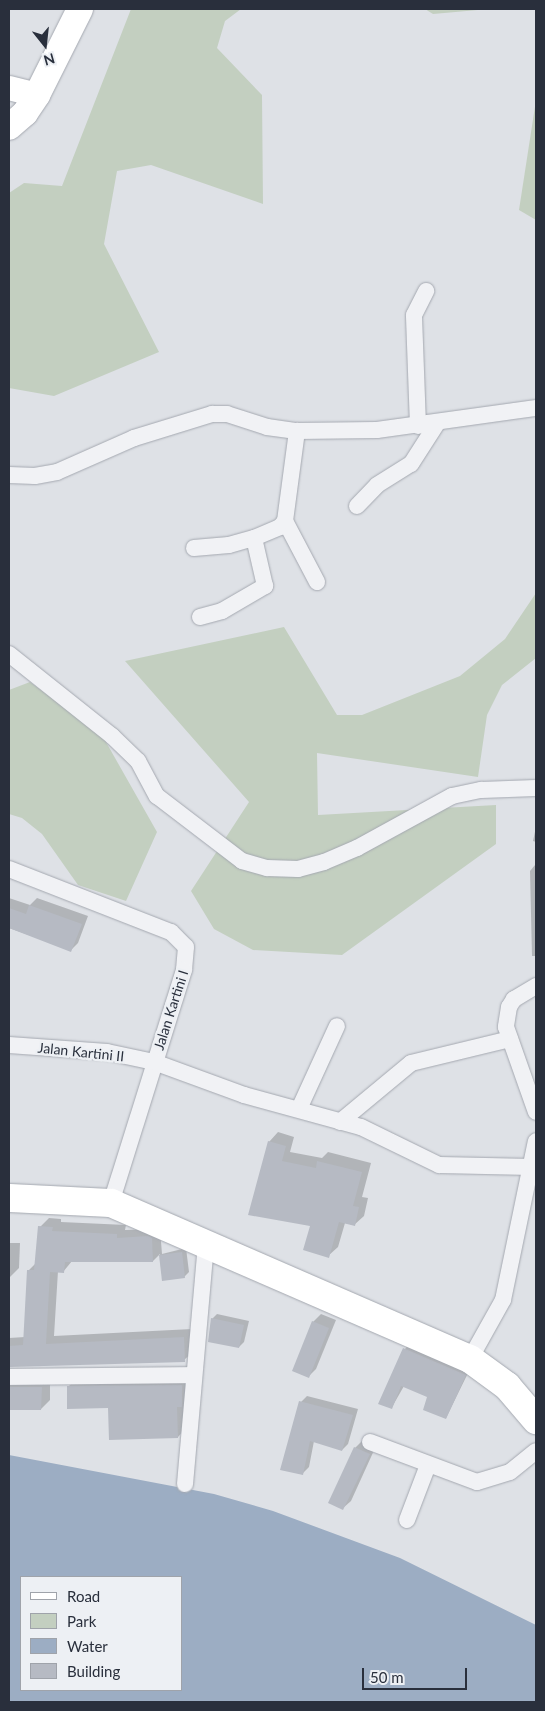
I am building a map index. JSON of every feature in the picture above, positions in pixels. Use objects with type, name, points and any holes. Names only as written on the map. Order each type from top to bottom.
[{"type":"highway","points":[[9,1198],[111,1203],[470,1359],[507,1386],[536,1420]]},
{"type":"main road","points":[[9,127],[25,113],[37,95],[80,9]]},
{"type":"street","points":[[9,88],[37,95]]},
{"type":"street","points":[[418,426],[414,315],[426,291]]},
{"type":"street","points":[[9,475],[35,476],[57,472],[134,438],[212,414],[227,414],[267,427],[297,431],[377,430],[418,426],[536,408]]},
{"type":"street","points":[[357,506],[377,485],[411,464],[438,422]]},
{"type":"street","points":[[194,548],[229,545],[254,538],[280,527],[285,521],[297,431]]},
{"type":"street","points":[[285,521],[317,582]]},
{"type":"street","points":[[200,617],[222,612],[265,586],[254,538]]},
{"type":"street","points":[[9,654],[112,736],[138,761],[157,796],[242,861],[267,868],[298,869],[324,862],[357,848],[452,796],[481,790],[536,788]]},
{"type":"street","name":"Jalan Kartini I","points":[[9,869],[171,932],[181,939],[186,947],[184,970],[111,1203]]},
{"type":"street","points":[[536,986],[514,999],[509,1007],[506,1027],[536,1112]]},
{"type":"street","points":[[299,1109],[337,1026]]},
{"type":"street","points":[[340,1122],[411,1063],[510,1039]]},
{"type":"street","name":"Jalan Kartini II","points":[[9,1045],[107,1052],[154,1062],[244,1094],[362,1127],[439,1165],[532,1167]]},
{"type":"street","points":[[470,1359],[503,1300],[536,1141]]},
{"type":"street","points":[[185,1484],[206,1245]]},
{"type":"street","points":[[9,1377],[194,1375]]},
{"type":"street","points":[[370,1442],[477,1482],[488,1481],[510,1472],[536,1451]]},
{"type":"street","points":[[407,1520],[428,1465]]},
{"type":"green space","points":[[131,9],[241,9],[225,21],[217,48],[262,95],[263,204],[151,165],[117,171],[104,244],[159,352],[54,396],[9,388],[9,193],[24,183],[62,186]]},
{"type":"green space","points":[[425,9],[489,9],[433,14]]},
{"type":"green space","points":[[536,100],[536,220],[519,210]]},
{"type":"green space","points":[[536,593],[536,658],[502,685],[487,715],[478,777],[317,753],[318,815],[496,805],[496,844],[342,955],[253,950],[214,929],[191,891],[249,802],[125,661],[284,627],[337,715],[362,715],[460,676],[505,639]]},
{"type":"green space","points":[[30,682],[102,735],[157,832],[126,901],[78,885],[42,834],[22,818],[9,814],[9,690]]},
{"type":"water","points":[[9,1455],[214,1494],[273,1511],[400,1558],[536,1625],[536,1702],[9,1702]]},
{"type":"building","points":[[29,905],[82,924],[71,952],[9,928],[9,908],[26,914]]},
{"type":"building","points":[[268,1141],[286,1146],[282,1161],[316,1168],[317,1161],[362,1172],[353,1206],[359,1207],[355,1226],[339,1222],[329,1258],[303,1250],[310,1226],[248,1215]]},
{"type":"building","points":[[38,1226],[53,1227],[52,1231],[117,1234],[117,1238],[148,1236],[152,1238],[153,1262],[65,1262],[64,1273],[50,1272],[46,1344],[184,1337],[185,1362],[9,1367],[9,1346],[23,1345],[27,1270],[34,1270]]},
{"type":"building","points":[[182,1252],[185,1278],[162,1281],[159,1255]]},
{"type":"building","points":[[211,1318],[244,1325],[239,1348],[208,1342]]},
{"type":"building","points":[[312,1321],[329,1328],[309,1378],[292,1371]]},
{"type":"building","points":[[403,1348],[466,1375],[446,1419],[423,1410],[427,1397],[401,1386],[392,1409],[378,1404]]},
{"type":"building","points":[[182,1385],[182,1407],[177,1407],[178,1438],[109,1440],[108,1408],[67,1409],[67,1386]]},
{"type":"building","points":[[9,1387],[42,1387],[41,1410],[9,1410]]},
{"type":"building","points":[[299,1401],[353,1415],[342,1451],[310,1441],[303,1475],[280,1470]]},
{"type":"building","points":[[354,1447],[370,1454],[343,1510],[328,1503]]}]
